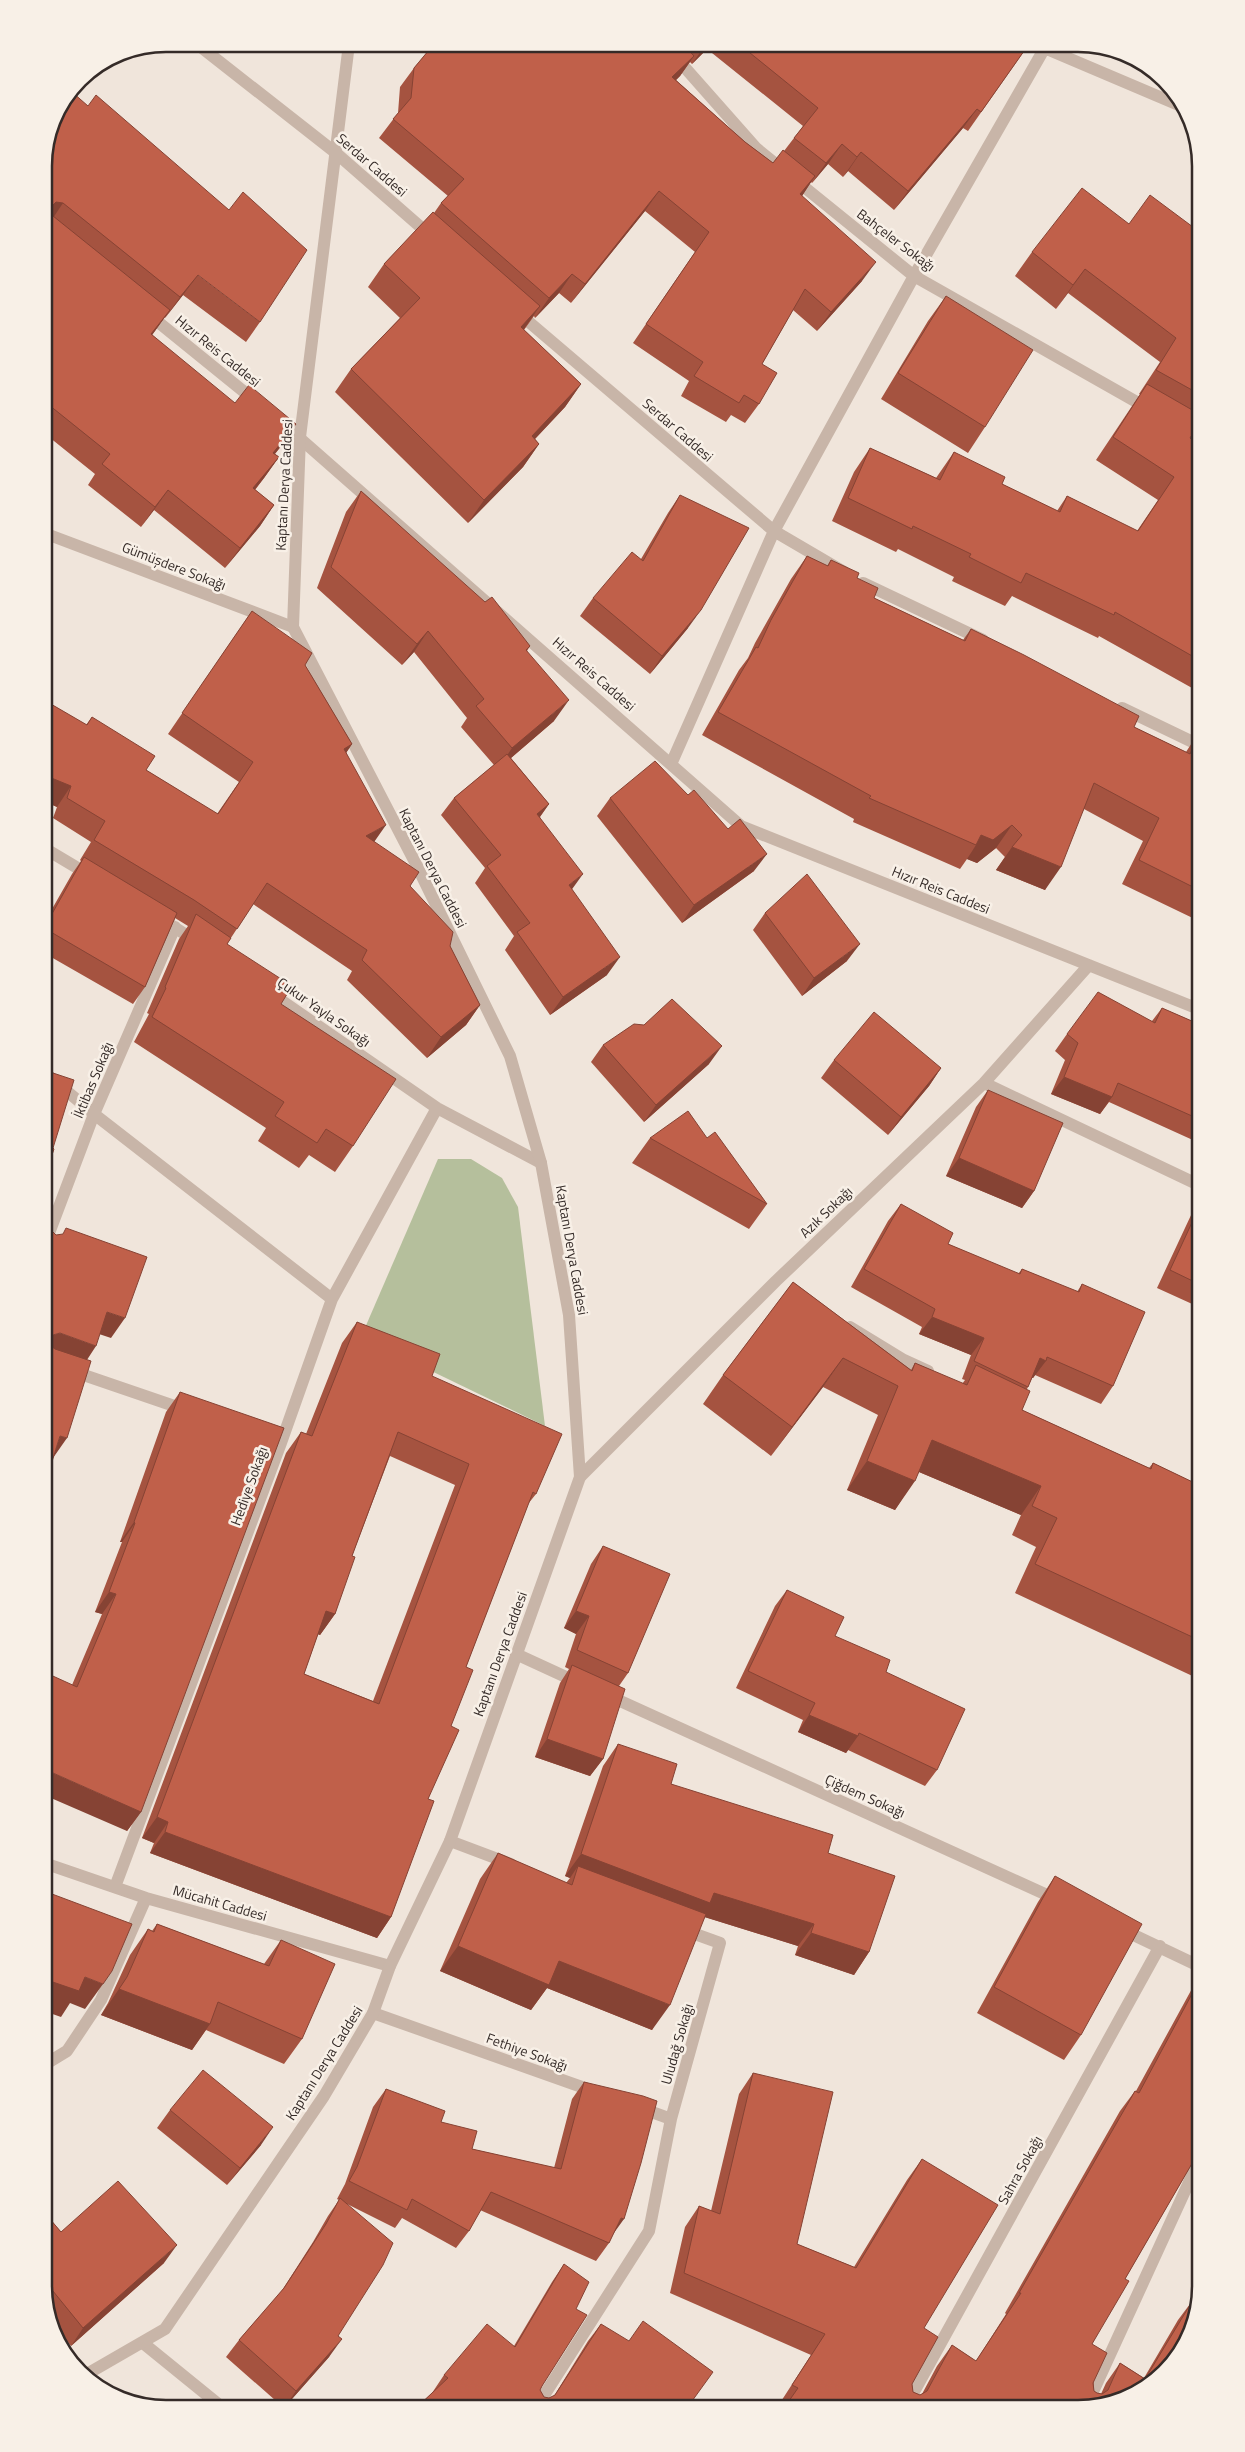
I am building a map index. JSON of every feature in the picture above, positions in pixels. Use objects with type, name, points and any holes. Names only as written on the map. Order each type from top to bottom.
[{"type":"street","name":"Serdar Caddesi","points":[[207,52],[336,153],[439,244]]},
{"type":"street","name":"Kaptanı Derya Caddesi","points":[[92,2371],[165,2329],[324,2096],[373,2013],[390,1966],[450,1841],[580,1477],[569,1315],[541,1163],[510,1056],[417,866],[293,626],[300,437],[348,52]]},
{"type":"street","name":"Bahçeler Sokağı","points":[[671,53],[756,148],[914,276],[1192,433]]},
{"type":"street","points":[[672,762],[774,531],[1038,53]]},
{"type":"street","points":[[1060,53],[1172,102]]},
{"type":"street","name":"Serdar Caddesi","points":[[506,302],[774,531],[864,583],[997,647]]},
{"type":"street","name":"Hızır Reis Caddesi","points":[[137,305],[300,437],[672,762],[742,826],[1192,1006]]},
{"type":"street","name":"Gümüşdere Sokağı","points":[[53,536],[293,626]]},
{"type":"street","points":[[1112,703],[1192,742]]},
{"type":"street","points":[[53,853],[102,883]]},
{"type":"street","points":[[143,908],[208,950]]},
{"type":"street","name":"İktibas Sokağı","points":[[52,1224],[94,1114],[176,928]]},
{"type":"street","name":"Azık Sokağı","points":[[580,1477],[984,1083],[1090,965]]},
{"type":"street","name":"Çukur Yayla Sokağı","points":[[257,984],[437,1108],[541,1163]]},
{"type":"street","points":[[53,1079],[94,1114],[332,1299]]},
{"type":"street","points":[[984,1083],[1192,1182]]},
{"type":"street","name":"Hediye Sokağı","points":[[115,1887],[276,1442],[332,1299],[437,1108]]},
{"type":"street","points":[[840,1320],[904,1360],[940,1377]]},
{"type":"street","points":[[62,1368],[199,1415]]},
{"type":"street","name":"Çiğdem Sokağı","points":[[516,1654],[1069,1905]]},
{"type":"street","points":[[450,1841],[524,1870]]},
{"type":"street","name":"Mücahit Caddesi","points":[[52,1866],[146,1898],[390,1966]]},
{"type":"street","points":[[52,2060],[67,2051],[101,2000],[146,1898]]},
{"type":"street","points":[[1105,1921],[1192,1962]]},
{"type":"street","name":"Uludağ Sokağı","points":[[541,2399],[649,2231],[671,2119],[720,1944],[674,1926]]},
{"type":"street","name":"Sahra Sokağı","points":[[910,2400],[1160,1946]]},
{"type":"street","name":"Fethiye Sokağı","points":[[373,2013],[606,2096]]},
{"type":"street","points":[[625,2102],[671,2119]]},
{"type":"street","points":[[1090,2399],[1192,2176]]},
{"type":"street","points":[[142,2342],[212,2399]]},
{"type":"green space","points":[[438,1159],[471,1159],[502,1178],[518,1207],[545,1426],[361,1337]]},
{"type":"building","points":[[427,52],[691,53],[694,56],[672,77],[745,142],[773,163],[783,150],[815,176],[800,194],[876,262],[831,312],[805,289],[762,364],[777,373],[759,404],[744,395],[739,403],[694,376],[703,362],[646,324],[709,232],[659,191],[585,284],[572,274],[549,298],[441,203],[464,179],[393,119],[411,98],[414,68]]},
{"type":"building","points":[[750,53],[1023,53],[981,112],[977,109],[908,191],[861,152],[857,157],[842,144],[826,163],[794,138],[818,108]]},
{"type":"building","points":[[96,95],[229,210],[243,192],[307,250],[260,322],[198,275],[180,297],[63,203],[56,202],[53,205],[53,152],[61,123],[77,96],[88,106]]},
{"type":"building","points":[[1082,188],[1129,224],[1150,195],[1192,226],[1192,390],[1156,370],[1176,338],[1085,269],[1073,285],[1032,252]]},
{"type":"building","points":[[433,212],[540,306],[521,327],[581,384],[532,436],[539,444],[484,500],[351,369],[420,298],[384,264]]},
{"type":"building","points":[[53,216],[170,310],[151,334],[235,403],[249,385],[296,424],[273,453],[279,457],[253,488],[274,505],[240,548],[168,490],[155,507],[102,464],[110,454],[53,408]]},
{"type":"building","points":[[946,296],[1033,350],[985,427],[898,373]]},
{"type":"building","points":[[1147,384],[1192,410],[1192,435],[1190,438],[1192,439],[1192,656],[1115,612],[1114,615],[1026,573],[1021,583],[969,557],[971,554],[913,526],[912,529],[848,498],[870,448],[940,480],[954,452],[1005,477],[1002,484],[1060,512],[1067,496],[1138,531],[1174,477],[1113,437]]},
{"type":"building","points":[[361,491],[485,602],[492,597],[530,646],[526,650],[569,700],[512,748],[476,706],[484,699],[428,631],[417,644],[331,567]]},
{"type":"building","points":[[680,495],[749,528],[701,610],[662,656],[593,598],[632,552],[643,561]]},
{"type":"building","points":[[807,556],[828,566],[831,560],[859,573],[857,578],[878,588],[874,598],[965,641],[971,629],[1139,716],[1134,727],[1190,754],[1192,750],[1192,886],[1139,860],[1159,818],[1094,783],[1061,867],[1012,847],[1022,835],[1012,825],[993,840],[981,835],[976,845],[869,798],[871,796],[718,712],[756,647],[758,648],[771,620]]},
{"type":"building","points":[[252,611],[312,653],[305,665],[352,744],[344,749],[386,825],[366,836],[419,872],[410,886],[453,932],[450,946],[480,1005],[441,1037],[362,960],[367,950],[267,883],[237,929],[194,900],[94,840],[105,821],[67,798],[71,786],[53,779],[53,705],[87,725],[92,717],[155,756],[146,770],[218,814],[253,762],[182,713]]},
{"type":"building","points":[[507,754],[549,804],[537,814],[583,874],[569,885],[620,957],[563,997],[517,932],[530,923],[487,866],[501,855],[454,798]]},
{"type":"building","points":[[655,761],[688,795],[694,790],[728,829],[740,819],[767,854],[694,905],[610,798]]},
{"type":"building","points":[[84,857],[177,913],[145,987],[53,933],[53,913]]},
{"type":"building","points":[[807,874],[860,944],[814,978],[765,913]]},
{"type":"building","points":[[196,914],[231,938],[227,944],[292,986],[281,1004],[396,1079],[353,1146],[326,1129],[317,1143],[275,1116],[284,1102],[152,1017]]},
{"type":"building","points":[[1098,992],[1155,1023],[1162,1008],[1192,1021],[1192,1116],[1118,1083],[1112,1097],[1064,1077],[1078,1043],[1067,1034]]},
{"type":"building","points":[[672,999],[722,1046],[656,1105],[603,1045],[634,1024],[644,1025]]},
{"type":"building","points":[[874,1012],[941,1068],[901,1117],[834,1060]]},
{"type":"building","points":[[53,1073],[74,1080],[53,1153]]},
{"type":"building","points":[[988,1090],[1063,1123],[1034,1191],[959,1158]]},
{"type":"building","points":[[688,1111],[707,1138],[715,1132],[767,1204],[650,1138]]},
{"type":"building","points":[[901,1204],[953,1233],[948,1244],[1020,1274],[1022,1269],[1079,1292],[1082,1284],[1145,1312],[1113,1386],[1047,1357],[1046,1361],[1040,1358],[1028,1387],[974,1361],[984,1338],[932,1317],[935,1309],[864,1269]]},
{"type":"building","points":[[1192,1222],[1192,1281],[1170,1270]]},
{"type":"building","points":[[66,1228],[147,1257],[125,1318],[107,1312],[96,1346],[60,1333],[53,1335],[52,1231],[56,1235],[63,1234]]},
{"type":"building","points":[[793,1282],[912,1371],[915,1363],[967,1385],[976,1365],[1030,1391],[1022,1410],[1151,1469],[1153,1463],[1192,1482],[1192,1637],[1035,1564],[1057,1518],[1032,1506],[1041,1486],[932,1440],[915,1481],[867,1461],[898,1386],[843,1358],[792,1427],[723,1375]]},
{"type":"building","points":[[357,1322],[440,1354],[432,1376],[562,1434],[536,1494],[533,1492],[466,1667],[473,1670],[451,1726],[459,1730],[428,1799],[434,1801],[391,1917],[165,1832],[168,1822],[157,1817],[301,1432],[312,1436]],"holes":[[[398,1432],[469,1464],[379,1704],[304,1674],[326,1611],[335,1614],[355,1557],[352,1556]]]},
{"type":"building","points":[[52,1347],[91,1361],[67,1438],[60,1436],[52,1460]]},
{"type":"building","points":[[180,1392],[284,1428],[141,1812],[52,1773],[52,1676],[77,1687],[116,1594],[109,1592]]},
{"type":"building","points":[[603,1546],[670,1574],[628,1673],[577,1650],[589,1616],[576,1611]]},
{"type":"building","points":[[787,1590],[844,1617],[835,1636],[890,1660],[886,1672],[965,1709],[937,1770],[859,1733],[858,1736],[809,1715],[815,1703],[748,1671]]},
{"type":"building","points":[[572,1665],[625,1689],[603,1759],[547,1739]]},
{"type":"building","points":[[618,1744],[677,1764],[671,1784],[833,1835],[828,1853],[895,1876],[869,1952],[811,1933],[814,1924],[714,1893],[710,1903],[581,1854]]},
{"type":"building","points":[[498,1853],[572,1885],[578,1866],[706,1914],[670,2005],[559,1961],[549,1985],[458,1946]]},
{"type":"building","points":[[1055,1876],[1142,1924],[1081,2035],[994,1987]]},
{"type":"building","points":[[52,1894],[132,1924],[112,1971],[103,1984],[85,1977],[79,1991],[52,1982]]},
{"type":"building","points":[[157,1924],[269,1966],[281,1940],[335,1964],[302,2039],[218,2002],[210,2024],[119,1989],[127,1977],[148,1929],[154,1932]]},
{"type":"building","points":[[1192,1994],[1192,2164],[1125,2279],[1129,2281],[1092,2344],[1107,2353],[1093,2383],[1094,2391],[1097,2393],[1102,2394],[1108,2390],[1120,2363],[1144,2379],[1122,2391],[1108,2396],[1078,2400],[790,2400],[798,2388],[792,2385],[825,2334],[684,2273],[699,2206],[720,2214],[753,2073],[833,2092],[797,2244],[856,2268],[922,2159],[998,2205],[924,2328],[938,2337],[912,2384],[913,2392],[920,2395],[927,2391],[952,2345],[976,2361],[1021,2293],[1019,2293],[1135,2091],[1139,2093]]},
{"type":"building","points":[[203,2070],[273,2127],[240,2168],[170,2110]]},
{"type":"building","points":[[584,2082],[657,2101],[624,2219],[621,2218],[609,2243],[491,2192],[469,2231],[412,2199],[407,2210],[349,2181],[357,2167],[386,2089],[445,2111],[441,2122],[477,2131],[472,2149],[561,2169]]},
{"type":"building","points":[[118,2181],[177,2245],[83,2328],[52,2290],[52,2221],[61,2232]]},
{"type":"building","points":[[340,2198],[393,2243],[383,2265],[338,2336],[342,2339],[296,2391],[239,2340],[284,2288],[326,2224]]},
{"type":"building","points":[[564,2264],[589,2282],[576,2309],[587,2315],[542,2386],[540,2390],[544,2397],[549,2398],[555,2395],[601,2324],[629,2341],[643,2321],[713,2372],[693,2400],[425,2399],[448,2378],[444,2375],[487,2324],[515,2347]]},
{"type":"building","points":[[1191,2303],[1181,2336],[1164,2361],[1146,2377]]}]
